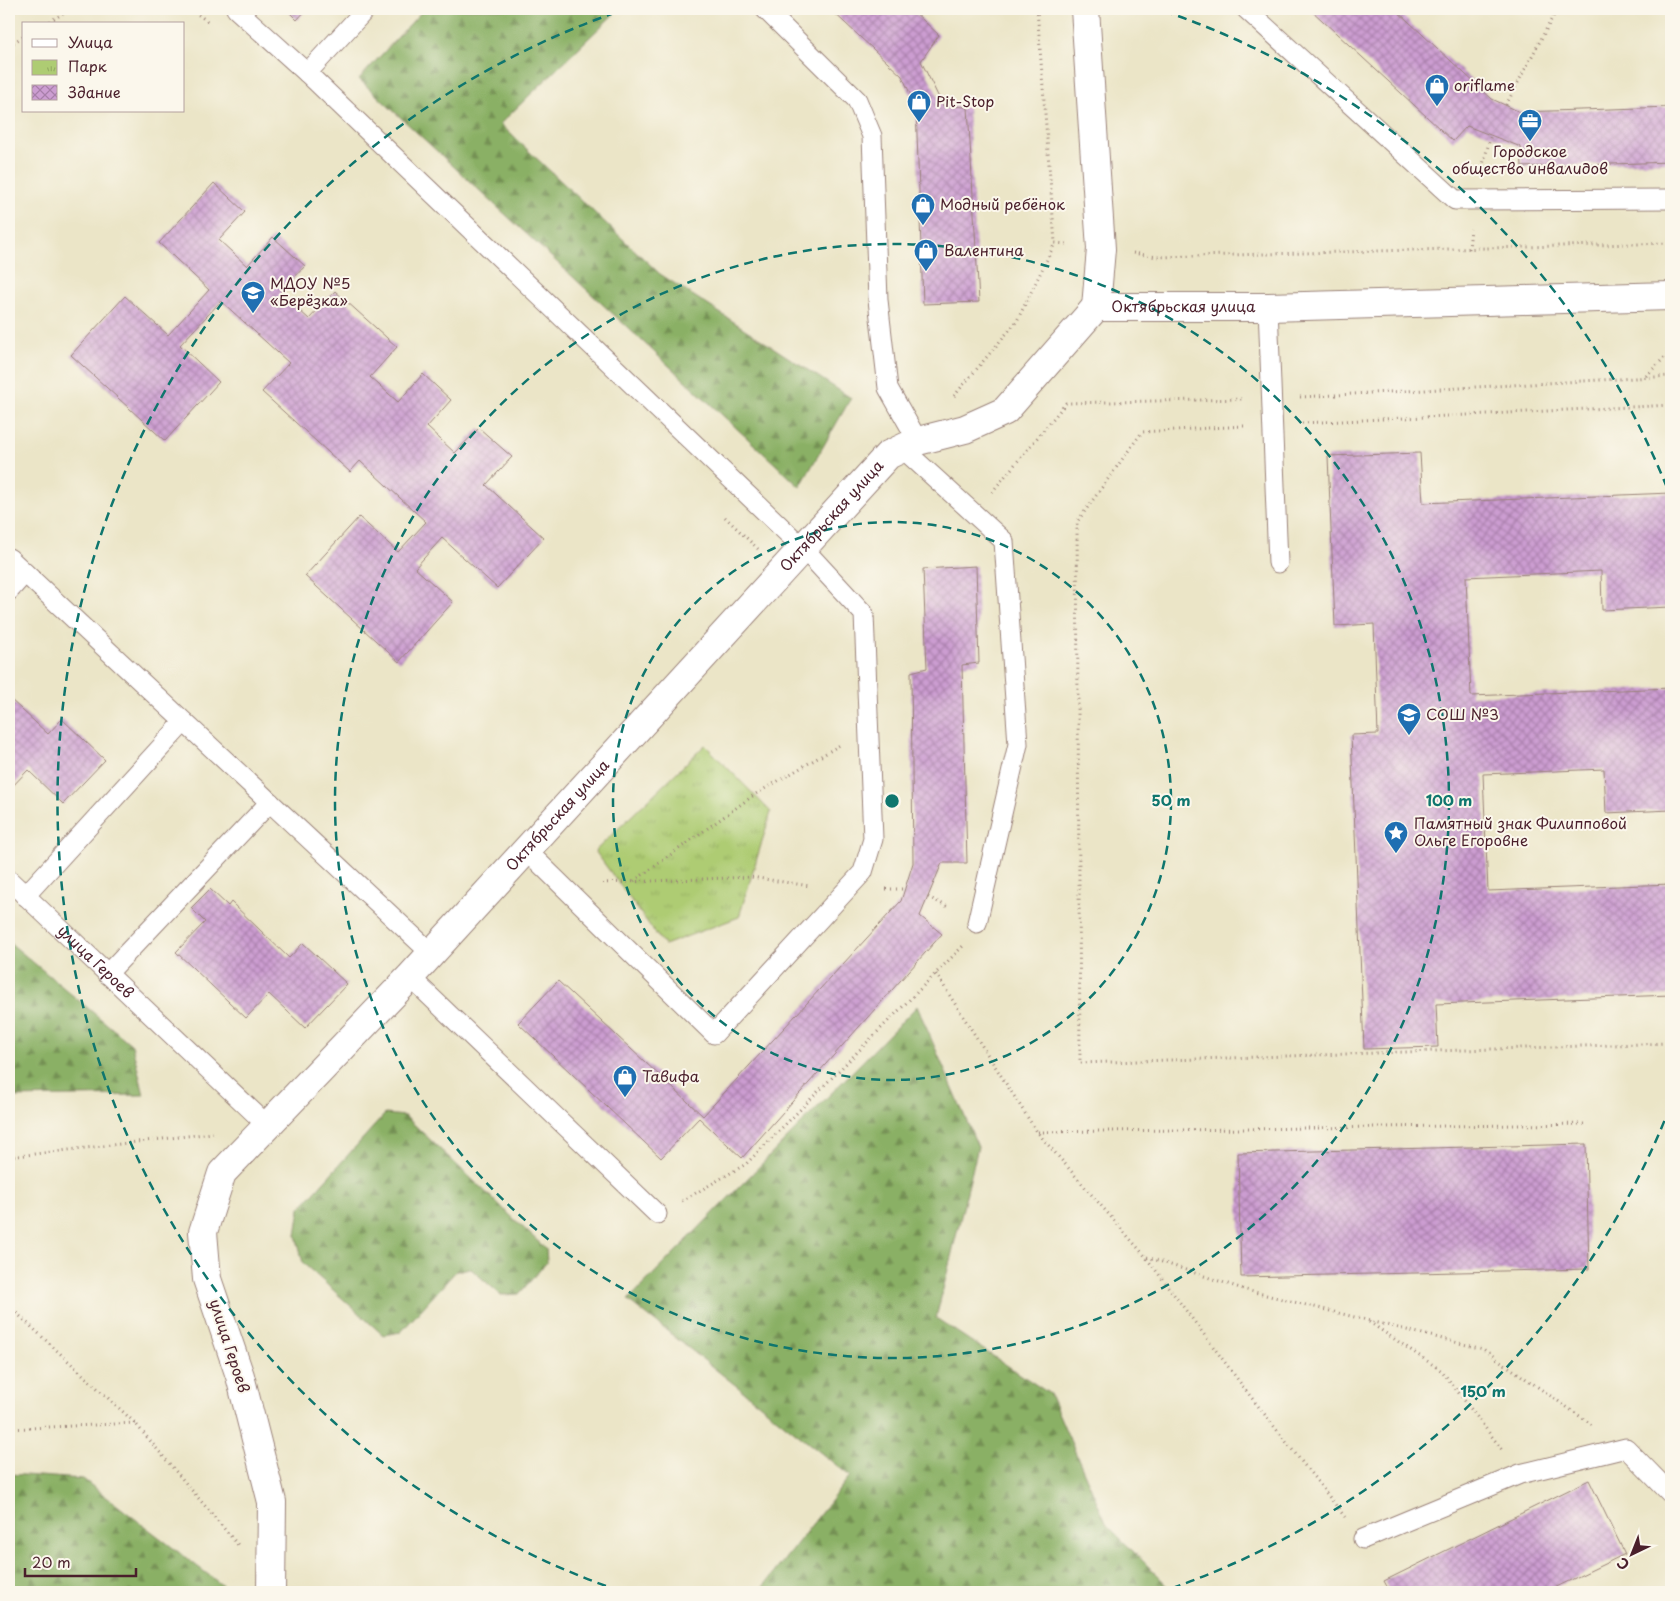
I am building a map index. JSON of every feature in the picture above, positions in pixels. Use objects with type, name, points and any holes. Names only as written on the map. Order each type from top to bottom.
[{"type":"street","points":[[1085,9],[1101,249],[1096,307]]},
{"type":"street","name":"Октябрьская улица","points":[[431,953],[888,454],[910,445],[965,429],[1005,410],[1096,307],[1268,307],[1671,296]]},
{"type":"street","name":"улица Героев","points":[[271,1589],[272,1502],[240,1376],[207,1279],[203,1232],[222,1173],[431,953]]},
{"type":"lane","points":[[236,9],[307,73],[803,548],[864,614],[873,839],[863,872],[714,1034],[525,849]]},
{"type":"lane","points":[[307,73],[366,9]]},
{"type":"lane","points":[[765,9],[857,100],[872,136],[878,300],[888,388],[910,445],[1004,541],[1018,744],[977,923]]},
{"type":"lane","points":[[1246,9],[1455,200],[1671,198]]},
{"type":"lane","points":[[1268,307],[1278,563]]},
{"type":"lane","points":[[9,558],[431,953]]},
{"type":"lane","points":[[9,591],[25,573]]},
{"type":"lane","points":[[25,896],[184,722]]},
{"type":"lane","points":[[107,974],[270,802]]},
{"type":"lane","name":"улица Героев","points":[[9,880],[268,1126]]},
{"type":"lane","points":[[410,977],[657,1214]]},
{"type":"lane","points":[[1363,1540],[1520,1474],[1626,1448],[1671,1494]]},
{"type":"path","points":[[48,22],[71,9]]},
{"type":"path","points":[[951,399],[1017,321],[1055,243],[1037,9]]},
{"type":"path","points":[[1506,106],[1557,9]]},
{"type":"path","points":[[9,45],[22,37]]},
{"type":"path","points":[[1055,243],[1157,257],[1671,243]]},
{"type":"path","points":[[1671,351],[1645,376],[1671,376]]},
{"type":"path","points":[[1671,405],[1142,432],[1077,522],[1080,1063],[1671,1043]]},
{"type":"path","points":[[634,881],[754,794],[869,729]]},
{"type":"path","points":[[565,888],[634,881],[751,877],[846,891]]},
{"type":"path","points":[[657,1214],[746,1164],[961,950],[977,923]]},
{"type":"path","points":[[936,974],[1037,1132],[1146,1256],[1251,1397],[1363,1540]]},
{"type":"path","points":[[1037,1132],[1585,1124]]},
{"type":"path","points":[[9,1157],[268,1126]]},
{"type":"path","points":[[1146,1256],[1246,1290],[1483,1349],[1626,1448]]},
{"type":"path","points":[[9,1306],[135,1423],[271,1589]]},
{"type":"path","points":[[1366,1320],[1442,1371],[1520,1474]]},
{"type":"path","points":[[9,1429],[135,1423]]},
{"type":"green space","points":[[424,9],[619,9],[500,124],[660,274],[851,398],[800,487],[359,79]]},
{"type":"green space","points":[[705,745],[771,812],[739,917],[664,945],[595,851]]},
{"type":"green space","points":[[9,942],[132,1045],[144,1095],[9,1097]]},
{"type":"green space","points":[[917,1006],[978,1147],[936,1318],[1050,1394],[1107,1525],[1174,1592],[759,1592],[850,1476],[628,1300]]},
{"type":"green space","points":[[385,1114],[405,1116],[546,1249],[547,1262],[519,1294],[501,1295],[470,1268],[456,1271],[401,1332],[383,1335],[303,1263],[296,1235],[300,1208]]},
{"type":"green space","points":[[9,1474],[83,1479],[223,1586],[223,1592],[9,1592]]},
{"type":"building","points":[[286,9],[307,9],[297,20]]},
{"type":"building","points":[[830,9],[911,9],[939,35],[921,61],[943,106],[968,107],[979,302],[923,304],[916,106],[902,76]]},
{"type":"building","points":[[1310,9],[1395,9],[1492,99],[1520,112],[1671,107],[1671,162],[1522,167],[1521,147],[1467,126],[1453,141]]},
{"type":"building","points":[[214,183],[245,212],[219,240],[247,266],[273,237],[305,266],[280,293],[309,319],[335,291],[397,347],[370,377],[398,402],[423,374],[451,400],[427,427],[455,453],[479,428],[512,457],[486,485],[544,538],[497,588],[442,538],[415,568],[453,602],[399,662],[305,576],[359,517],[398,552],[426,522],[360,461],[350,472],[262,392],[289,363],[221,301],[180,345],[219,382],[165,441],[71,355],[125,296],[168,335],[209,290],[159,243]]},
{"type":"building","points":[[1420,453],[1423,503],[1671,493],[1671,607],[1602,610],[1601,571],[1466,577],[1471,696],[1671,688],[1671,810],[1606,813],[1604,769],[1483,774],[1488,891],[1671,884],[1671,995],[1436,1004],[1438,1047],[1364,1049],[1351,735],[1378,734],[1374,624],[1335,626],[1328,456]]},
{"type":"building","points":[[976,566],[979,663],[962,665],[967,863],[942,863],[920,916],[942,934],[742,1158],[699,1118],[661,1158],[518,1023],[558,981],[703,1116],[901,901],[913,863],[911,672],[927,668],[923,569]]},
{"type":"building","points":[[9,698],[48,734],[62,719],[105,760],[63,804],[28,770],[9,790]]},
{"type":"building","points":[[210,889],[228,906],[231,902],[289,958],[303,943],[347,984],[305,1028],[269,994],[246,1018],[176,952],[205,922],[191,908]]},
{"type":"building","points":[[1586,1144],[1589,1269],[1241,1277],[1238,1153]]},
{"type":"building","points":[[1589,1480],[1625,1554],[1546,1592],[1390,1592],[1384,1581]]},
{"type":"place","name":"oriflame","points":[[1437,107]]},
{"type":"place","name":"Pit-Stop","points":[[919,123]]},
{"type":"place","name":"Городское общество инвалидов","points":[[1530,142]]},
{"type":"place","name":"Модный ребёнок","points":[[923,226]]},
{"type":"place","name":"Валентина","points":[[926,272]]},
{"type":"place","name":"МДОУ №5 «Берёзка»","points":[[253,314]]},
{"type":"place","name":"СОШ №3","points":[[1409,736]]},
{"type":"place","name":"Памятный знак Филипповой Ольге Егоровне","points":[[1396,854]]},
{"type":"place","name":"Тавифа","points":[[625,1098]]}]
